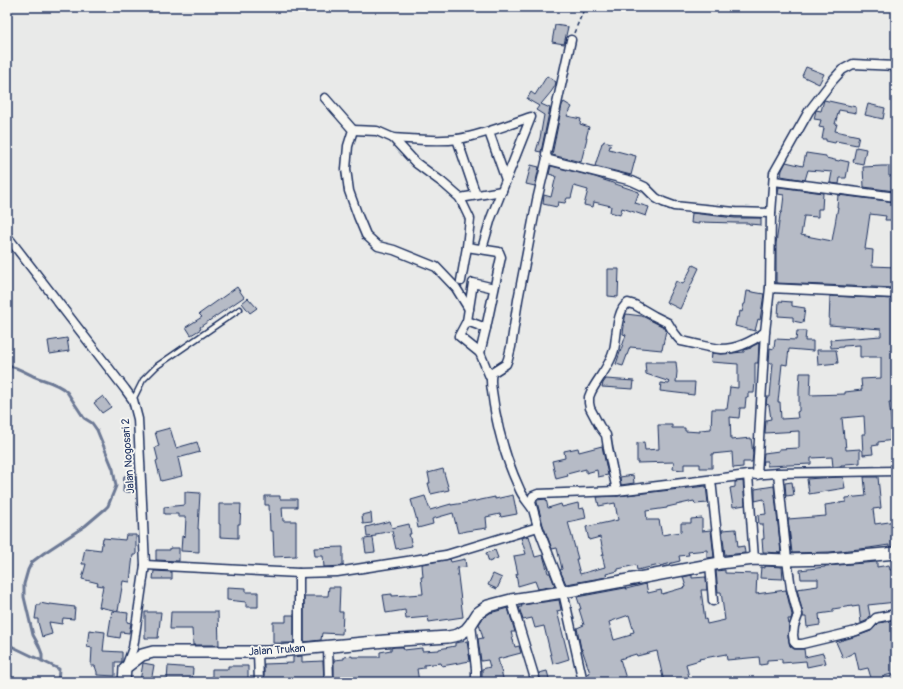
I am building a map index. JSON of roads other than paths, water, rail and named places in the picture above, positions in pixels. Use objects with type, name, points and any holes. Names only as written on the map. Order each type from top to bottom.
[{"type":"street","points":[[490,377],[492,373],[506,364],[511,347],[518,300],[537,200],[547,158],[546,154],[572,40]]},
{"type":"street","points":[[758,475],[765,332],[770,288],[771,213],[774,174],[808,111],[842,70],[852,64],[896,66]]},
{"type":"street","points":[[325,98],[353,130],[377,131],[393,138],[429,140],[457,139],[489,132],[531,117],[491,218],[482,249]]},
{"type":"street","points":[[353,130],[348,146],[346,169],[349,191],[366,235],[378,246],[436,267],[456,288],[469,309]]},
{"type":"street","points":[[489,132],[506,180]]},
{"type":"street","points":[[393,138],[416,163],[460,198],[470,220],[461,281]]},
{"type":"street","points":[[457,139],[476,195]]},
{"type":"street","points":[[547,158],[549,160],[632,181],[645,187],[656,198],[674,206],[735,212],[771,213]]},
{"type":"street","points":[[503,170],[511,167]]},
{"type":"street","points":[[774,181],[896,197]]},
{"type":"street","points":[[460,198],[502,192]]},
{"type":"street","name":"Jalan Nogosari 2","points":[[7,236],[133,400],[138,419],[145,565],[133,648],[125,668]]},
{"type":"street","points":[[467,247],[499,252],[501,257],[480,353]]},
{"type":"street","points":[[447,278],[494,288]]},
{"type":"street","points":[[473,283],[467,321],[459,336],[480,353],[490,377],[493,400],[506,454],[521,492],[533,510]]},
{"type":"street","points":[[770,288],[896,294]]},
{"type":"street","points":[[617,491],[606,435],[590,408],[589,397],[611,359],[614,351],[620,318],[625,305],[628,303],[635,305],[665,321],[668,323],[670,329],[676,337],[681,341],[720,349],[729,349],[738,346],[756,339],[765,332]]},
{"type":"street","points":[[467,321],[486,328]]},
{"type":"street","points":[[583,682],[563,592],[538,527],[531,502],[533,496],[538,494],[617,491],[748,475],[896,471]]},
{"type":"street","points":[[778,473],[787,560],[791,588],[798,615],[794,626],[794,642],[796,644],[802,644],[856,631],[869,626],[876,618],[896,614]]},
{"type":"street","points":[[748,475],[754,559]]},
{"type":"street","points":[[711,480],[715,564],[713,601]]},
{"type":"street","points":[[145,565],[299,573],[337,572],[446,555],[538,527]]},
{"type":"street","name":"Jalan Trukan","points":[[125,668],[142,655],[153,652],[268,652],[385,641],[448,637],[466,630],[472,624],[478,613],[488,606],[512,600],[715,564],[754,559],[830,559],[896,553]]},
{"type":"street","points":[[299,573],[299,649]]},
{"type":"street","points":[[512,600],[536,682]]},
{"type":"street","points":[[472,624],[476,682]]},
{"type":"street","points":[[328,646],[329,682]]},
{"type":"street","points":[[258,652],[259,682]]},
{"type":"street","points":[[124,682],[125,668]]},
{"type":"lane","points":[[133,400],[143,380],[158,366],[240,309]]},
{"type":"waterway","points":[[7,367],[11,366],[55,384],[67,392],[84,418],[92,423],[97,430],[113,469],[116,486],[108,506],[105,509],[85,526],[32,562],[28,570],[24,584],[24,597],[33,635],[42,654],[42,661]]},
{"type":"waterway","points":[[7,644],[59,669],[58,682]]}]
